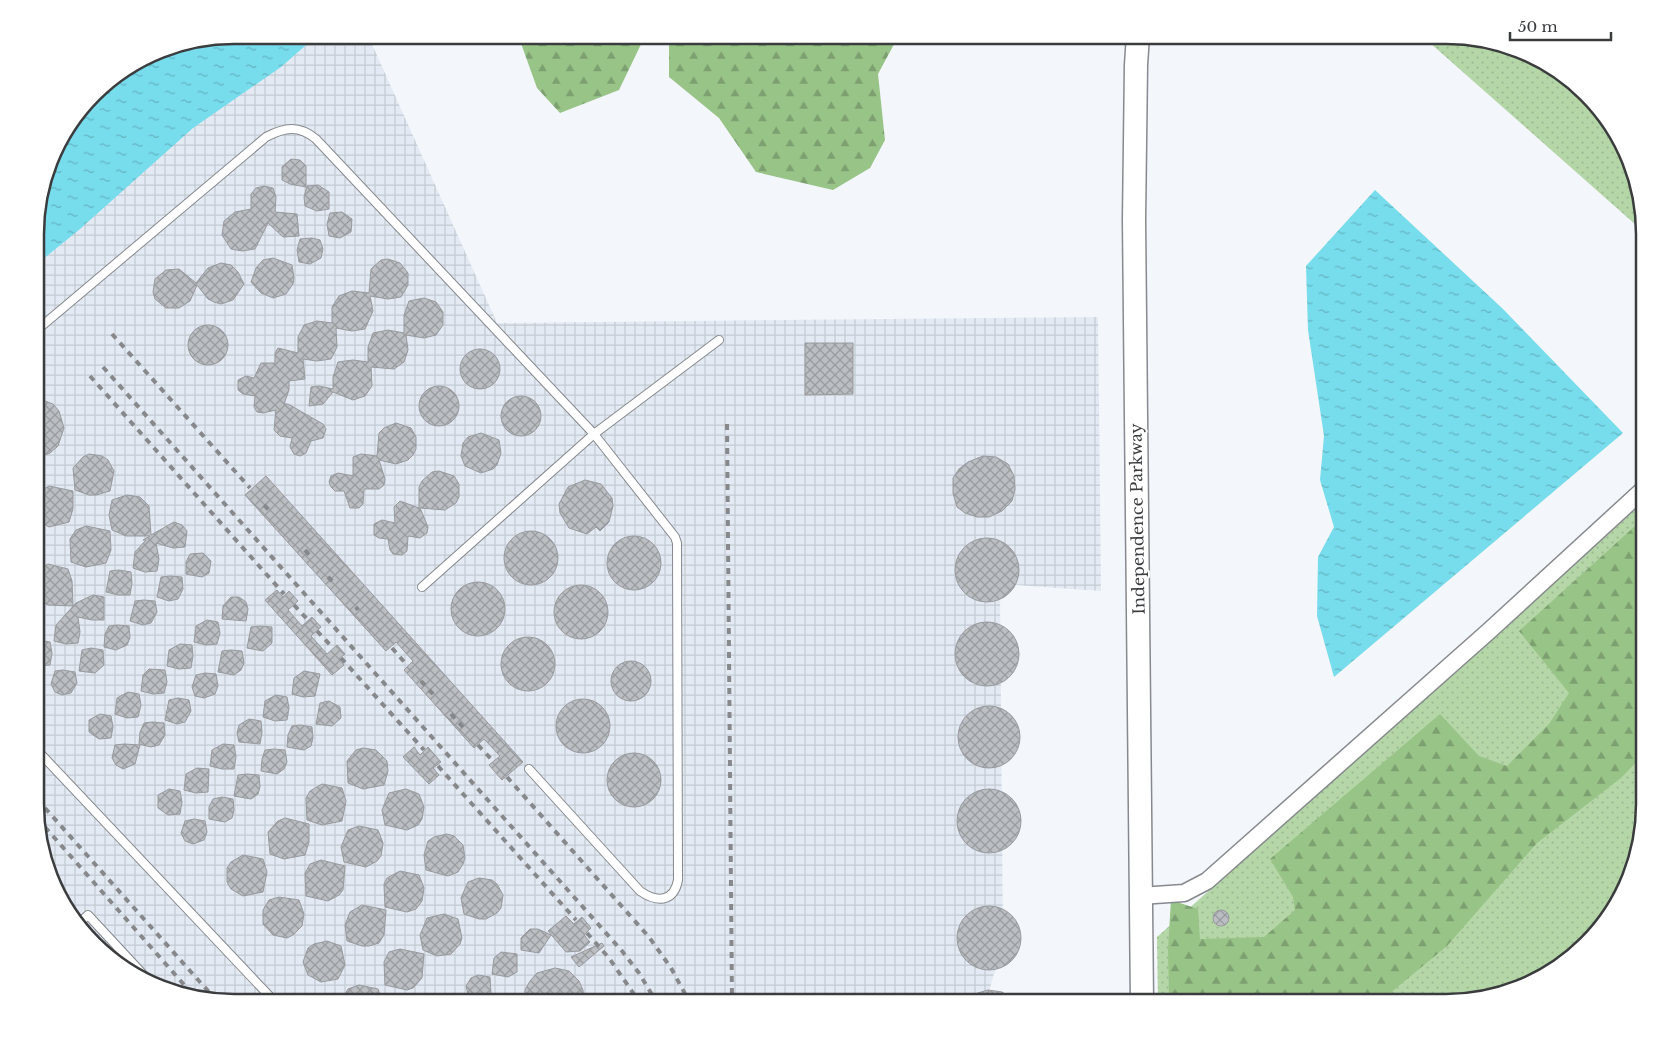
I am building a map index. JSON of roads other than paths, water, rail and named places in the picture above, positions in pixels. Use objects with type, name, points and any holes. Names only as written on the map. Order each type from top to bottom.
[{"type":"main road","name":"Independence Parkway","points":[[1137,44],[1135,81],[1134,220],[1142,994]]},
{"type":"street","points":[[1140,896],[1184,893],[1208,881],[1489,632],[1636,496]]},
{"type":"lane","points":[[44,324],[266,137],[276,132],[297,128],[305,130],[316,139],[594,434],[675,536],[677,543],[678,880],[676,890],[672,896],[656,900],[640,892],[529,769]]},
{"type":"lane","points":[[422,587],[594,434],[719,340]]},
{"type":"lane","points":[[44,757],[267,994]]},
{"type":"lane","points":[[83,920],[88,915],[137,968]]},
{"type":"water","points":[[221,44],[309,44],[281,67],[193,128],[80,229],[44,258],[45,209],[58,161],[69,139],[83,118],[99,99],[118,83],[150,63],[197,47]]},
{"type":"water","points":[[1375,190],[1503,309],[1623,433],[1334,677],[1317,616],[1318,557],[1334,527],[1320,480],[1324,436],[1308,330],[1306,266]]},
{"type":"railway","points":[[112,334],[250,488]]},
{"type":"railway","points":[[103,367],[622,951],[639,973],[652,994]]},
{"type":"railway","points":[[90,376],[284,594]]},
{"type":"railway","points":[[727,424],[732,994]]},
{"type":"railway","points":[[264,505],[270,511]]},
{"type":"railway","points":[[305,550],[310,556]]},
{"type":"railway","points":[[328,577],[332,581]]},
{"type":"railway","points":[[294,605],[308,620]]},
{"type":"railway","points":[[317,631],[333,648]]},
{"type":"railway","points":[[392,648],[407,665]]},
{"type":"railway","points":[[341,658],[424,750]]},
{"type":"railway","points":[[421,681],[433,694]]},
{"type":"railway","points":[[451,714],[463,727]]},
{"type":"railway","points":[[478,745],[493,761]]},
{"type":"railway","points":[[438,766],[576,920]]},
{"type":"railway","points":[[507,777],[649,937],[671,968],[685,994]]},
{"type":"railway","points":[[44,807],[210,993]]},
{"type":"railway","points":[[45,827],[187,989]]},
{"type":"railway","points":[[587,933],[609,958],[634,994]]}]
